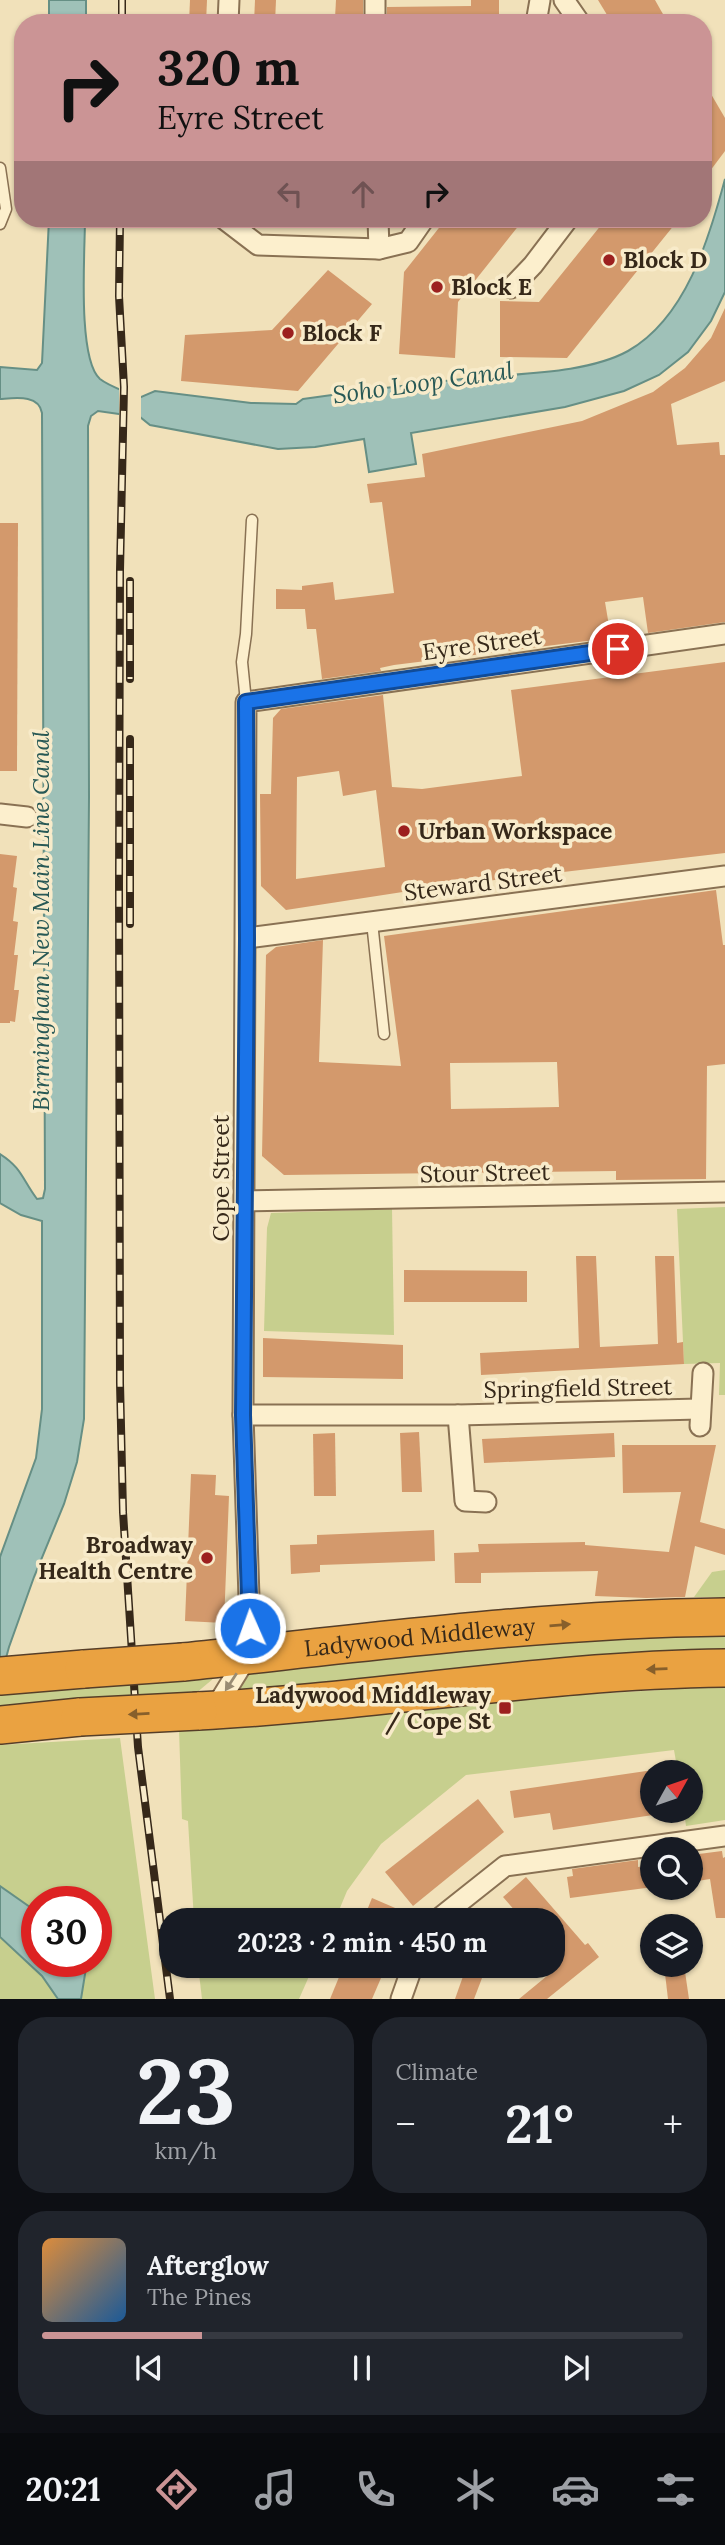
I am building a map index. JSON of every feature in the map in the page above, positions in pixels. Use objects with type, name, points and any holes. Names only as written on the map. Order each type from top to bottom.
[{"type":"highway","name":"Ladywood Middleway","points":[[16,1675],[183,1662],[605,1621],[725,1617]]},
{"type":"highway","points":[[17,1724],[400,1693],[533,1678],[652,1669],[725,1668]]},
{"type":"street","points":[[235,228],[257,245],[379,250],[408,242],[418,228]]},
{"type":"street","points":[[378,228],[379,250]]},
{"type":"street","points":[[511,288],[533,265],[561,228]]},
{"type":"street","name":"Eyre Street","points":[[246,702],[725,634]]},
{"type":"street","name":"Cope Street","points":[[246,702],[243,1415],[250,1628],[248,1655]]},
{"type":"street","points":[[0,814],[27,817]]},
{"type":"street","name":"Steward Street","points":[[247,938],[725,876]]},
{"type":"street","name":"Stour Street","points":[[245,1201],[725,1192]]},
{"type":"street","name":"Springfield Street","points":[[243,1415],[699,1418],[703,1373]]},
{"type":"street","name":"Springfield Street","points":[[458,1415],[465,1501],[486,1502]]},
{"type":"street","points":[[206,1710],[248,1655]]},
{"type":"street","points":[[452,1908],[505,1866],[725,1836]]},
{"type":"street","points":[[401,1999],[408,1978]]},
{"type":"lane","points":[[0,168],[6,209],[0,224]]},
{"type":"lane","points":[[246,702],[242,662],[252,520]]},
{"type":"lane","points":[[372,922],[384,1034]]},
{"type":"green space","points":[[725,1207],[725,1395],[719,1395],[720,1363],[684,1364],[677,1209]]},
{"type":"green space","points":[[392,1209],[394,1335],[264,1331],[267,1228],[271,1213]]},
{"type":"green space","points":[[725,1570],[725,1597],[694,1597],[712,1572]]},
{"type":"green space","points":[[725,1628],[725,1659],[232,1693],[259,1664]]},
{"type":"green space","points":[[226,1668],[189,1699],[0,1714],[0,1682]]},
{"type":"green space","points":[[725,1686],[725,1820],[704,1823],[704,1760],[676,1760],[674,1750],[466,1775],[381,1844],[347,1891],[340,1908],[193,1908],[188,1821],[182,1819],[179,1730],[187,1719]]},
{"type":"green space","points":[[120,1738],[155,1999],[81,1999],[85,1977],[112,1977],[112,1886],[21,1886],[21,1901],[0,1886],[0,1745]]},
{"type":"green space","points":[[0,1937],[21,1956],[21,1977],[43,1977],[58,1999],[0,1999]]},
{"type":"green space","points":[[200,1978],[308,1978],[299,1999],[202,1999]]},
{"type":"water","points":[[49,0],[86,0],[86,14],[49,14]]},
{"type":"water","points":[[725,179],[725,292],[711,321],[688,352],[659,375],[624,391],[565,407],[411,433],[416,464],[369,472],[364,439],[315,447],[278,449],[150,425],[140,417],[98,411],[91,416],[88,426],[89,797],[84,1419],[77,1462],[64,1504],[34,1577],[0,1680],[0,1557],[36,1458],[42,1409],[42,1221],[21,1215],[0,1203],[0,1154],[17,1169],[37,1199],[43,1198],[45,1189],[42,413],[40,407],[31,400],[0,399],[0,367],[37,370],[42,363],[49,228],[85,228],[85,328],[93,368],[100,379],[139,398],[155,391],[251,403],[296,404],[303,399],[366,390],[573,368],[611,359],[648,337],[665,319],[692,275],[712,224]]},
{"type":"water","points":[[0,1886],[21,1901],[21,1956],[0,1937]]},
{"type":"water","points":[[43,1977],[85,1977],[81,1999],[58,1999]]},
{"type":"pier","points":[[119,385],[141,393],[141,421],[119,417]]},
{"type":"building","points":[[190,0],[207,0],[206,14],[189,14]]},
{"type":"building","points":[[255,0],[276,0],[275,14],[254,14]]},
{"type":"building","points":[[336,0],[363,0],[363,14],[335,14]]},
{"type":"building","points":[[471,0],[499,0],[499,14],[387,14],[387,7],[471,6]]},
{"type":"building","points":[[598,0],[655,0],[663,14],[607,14]]},
{"type":"building","points":[[712,96],[725,118],[725,151],[712,168]]},
{"type":"building","name":"Block E","points":[[439,228],[517,228],[458,302],[455,358],[399,354],[404,272]]},
{"type":"building","name":"Block D","points":[[599,228],[672,228],[567,358],[500,357],[500,301],[539,302]]},
{"type":"building","name":"Block F","points":[[328,270],[372,304],[298,391],[181,381],[185,335],[272,330]]},
{"type":"building","points":[[725,308],[725,381],[671,404],[677,445],[719,442],[720,455],[725,455],[725,622],[648,633],[643,597],[605,602],[611,638],[394,665],[380,668],[381,671],[322,679],[316,629],[307,629],[305,609],[276,609],[276,589],[302,590],[302,586],[333,582],[335,600],[394,593],[382,502],[370,503],[367,484],[425,477],[422,454],[582,421],[653,392],[685,368],[711,338]]},
{"type":"building","points":[[0,523],[18,523],[17,771],[0,771]]},
{"type":"building","points":[[725,662],[725,853],[435,887],[286,910],[261,886],[260,794],[271,794],[273,718],[281,709],[383,695],[392,787],[422,789],[522,776],[511,690]],"holes":[[[339,771],[343,796],[376,790],[385,867],[296,879],[297,777]]]},
{"type":"building","points":[[0,854],[17,856],[13,887],[17,888],[13,921],[18,922],[14,990],[19,990],[15,1022],[10,1023],[0,1023]]},
{"type":"building","points":[[716,890],[725,945],[725,1064],[707,1066],[706,1179],[616,1180],[616,1171],[284,1175],[262,1156],[266,955],[276,947],[323,940],[319,1062],[401,1066],[384,936]],"holes":[[[557,1062],[559,1107],[451,1109],[450,1063]]]},
{"type":"building","points":[[576,1256],[596,1256],[600,1347],[658,1344],[655,1256],[674,1256],[677,1343],[683,1342],[684,1364],[481,1375],[480,1353],[579,1348]]},
{"type":"building","points":[[404,1270],[527,1271],[527,1302],[404,1302]]},
{"type":"building","points":[[263,1338],[403,1345],[403,1379],[263,1377]]},
{"type":"building","points":[[419,1432],[422,1492],[402,1492],[400,1433]]},
{"type":"building","points":[[335,1433],[336,1496],[314,1496],[313,1434]]},
{"type":"building","points":[[614,1433],[615,1457],[484,1463],[482,1439]]},
{"type":"building","points":[[622,1445],[716,1445],[700,1522],[725,1529],[725,1555],[695,1546],[685,1597],[595,1596],[598,1571],[481,1573],[481,1583],[455,1583],[454,1553],[479,1552],[478,1544],[585,1542],[585,1545],[669,1552],[681,1492],[623,1493]]},
{"type":"building","name":"Broadway Health Centre","points":[[191,1474],[216,1475],[215,1495],[229,1496],[224,1623],[185,1621]]},
{"type":"building","points":[[434,1530],[435,1561],[320,1565],[320,1572],[291,1574],[290,1545],[317,1544],[317,1535]]},
{"type":"building","points":[[640,1772],[640,1817],[553,1830],[550,1813],[514,1818],[510,1791]]},
{"type":"building","points":[[478,1799],[504,1832],[413,1906],[385,1872]]},
{"type":"building","points":[[722,1851],[723,1858],[725,1857],[725,1918],[716,1918],[710,1879],[703,1880],[703,1853]]},
{"type":"building","points":[[638,1860],[640,1889],[570,1898],[567,1877],[573,1876],[572,1869]]},
{"type":"building","points":[[526,1877],[553,1908],[513,1908],[503,1897]]},
{"type":"building","points":[[372,1898],[395,1908],[368,1908]]},
{"type":"building","points":[[565,1922],[599,1957],[547,1999],[519,1999],[544,1978],[565,1978]]},
{"type":"building","points":[[665,1977],[686,1977],[689,1999],[668,1999]]},
{"type":"building","points":[[339,1978],[381,1978],[372,1999],[330,1999]]},
{"type":"building","points":[[462,1978],[482,1978],[474,1999],[455,1999]]},
{"type":"railway","points":[[122,0],[122,14]]},
{"type":"railway","points":[[120,228],[119,296],[124,387],[120,570],[119,885],[120,1383],[123,1512],[138,1747],[170,1999]]},
{"type":"railway","points":[[130,581],[130,679]]},
{"type":"railway","points":[[130,739],[130,924]]},
{"type":"place","name":"Block D","points":[[609,260]]},
{"type":"place","name":"Block E","points":[[437,287]]},
{"type":"place","name":"Block F","points":[[288,333]]},
{"type":"place","name":"Urban Workspace","points":[[404,831]]},
{"type":"place","name":"Broadway Health Centre","points":[[207,1558]]},
{"type":"place","name":"Ladywood Middleway / Cope St","points":[[505,1708]]},
{"type":"route","points":[[250,1628],[243,1415],[246,702],[618,649]]},
{"type":"water label","name":"Soho Loop Canal","points":[[423,383]]},
{"type":"water label","name":"Birmingham New Main Line Canal","points":[[41,921]]}]
